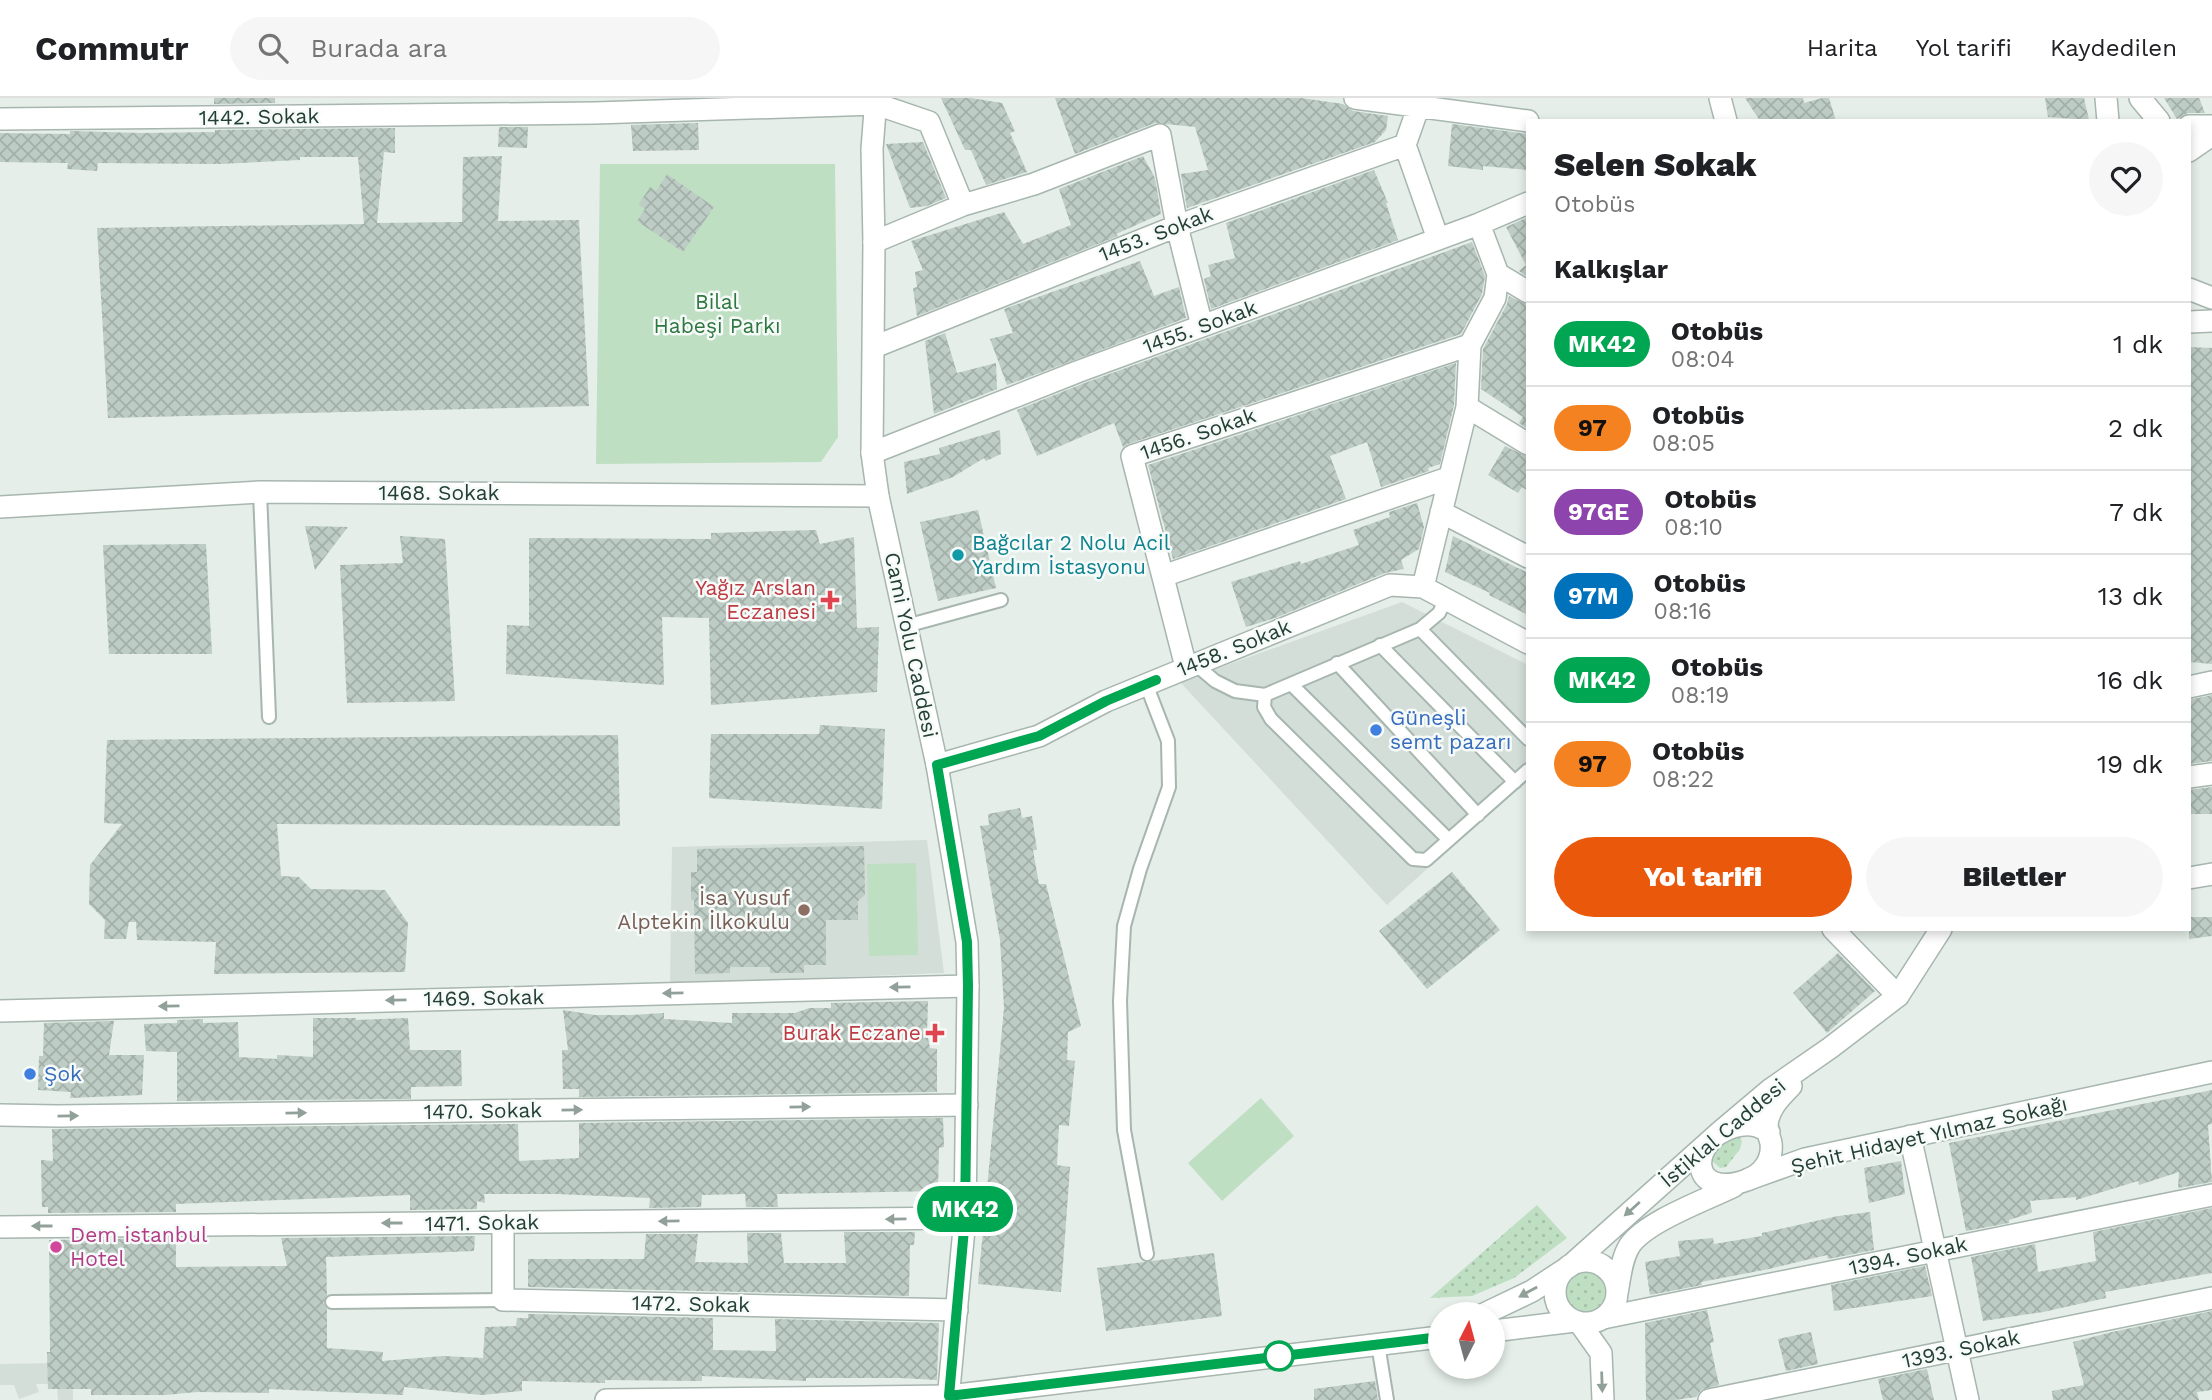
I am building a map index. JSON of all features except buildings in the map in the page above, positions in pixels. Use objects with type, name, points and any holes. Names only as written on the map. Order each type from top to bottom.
[{"type":"street","points":[[1356,98],[1526,121]]},
{"type":"street","points":[[1720,98],[1725,119]]},
{"type":"street","points":[[2106,98],[2108,119]]},
{"type":"street","points":[[2140,98],[2158,119]]},
{"type":"street","name":"1442. Sokak","points":[[0,120],[306,107],[876,101],[929,122],[963,205]]},
{"type":"street","name":"Cami Yolu Caddesi","points":[[876,101],[873,149],[872,453],[878,496],[937,765],[967,942],[965,1218],[949,1398]]},
{"type":"street","points":[[1418,108],[1405,145],[1438,239]]},
{"type":"street","points":[[2191,126],[2212,126]]},
{"type":"street","points":[[874,242],[963,205],[1034,184],[1160,135],[1177,226],[1202,326]]},
{"type":"street","points":[[2191,150],[2212,135]]},
{"type":"street","name":"1453. Sokak","points":[[874,347],[1177,226],[1405,145]]},
{"type":"street","name":"1455. Sokak","points":[[872,453],[1077,372],[1479,224],[1526,203]]},
{"type":"street","points":[[1423,587],[1467,407],[1470,345],[1495,298],[1498,274],[1479,224]]},
{"type":"street","points":[[1498,274],[1526,291]]},
{"type":"street","points":[[2191,290],[2212,298]]},
{"type":"street","points":[[2191,321],[2212,321]]},
{"type":"street","name":"1456. Sokak","points":[[1190,665],[1163,576],[1132,456],[1470,345]]},
{"type":"street","points":[[1467,407],[1526,443]]},
{"type":"street","points":[[1163,576],[1448,478]]},
{"type":"street","name":"1468. Sokak","points":[[0,507],[260,492],[878,496]]},
{"type":"street","points":[[1441,512],[1526,555]]},
{"type":"street","name":"1458. Sokak","points":[[937,765],[1039,736],[1106,701],[1390,585],[1423,587],[1526,642]]},
{"type":"street","points":[[2191,687],[2212,682]]},
{"type":"street","points":[[2191,777],[2212,774]]},
{"type":"street","points":[[2191,878],[2212,874]]},
{"type":"street","points":[[1835,931],[1898,996]]},
{"type":"street","name":"İstiklal Caddesi","points":[[1505,1304],[1532,1291],[1570,1266],[1771,1089],[1898,996],[1940,931]]},
{"type":"street","name":"1469. Sokak","points":[[0,1011],[968,986]]},
{"type":"street","points":[[1805,1159],[1783,1154],[1774,1144],[1767,1127],[1777,1100],[1830,1048]]},
{"type":"street","name":"Şehit Hidayet Yılmaz Sokağı","points":[[1617,1294],[1622,1263],[1629,1246],[1647,1228],[1749,1180],[1805,1159],[2212,1072]]},
{"type":"street","name":"1470. Sokak","points":[[0,1115],[967,1105]]},
{"type":"street","points":[[1750,1124],[1769,1132],[1771,1146],[1768,1163],[1749,1180],[1720,1184],[1711,1183],[1702,1175],[1702,1153],[1720,1132],[1750,1124]]},
{"type":"street","points":[[1910,1136],[1968,1400]]},
{"type":"street","name":"1394. Sokak","points":[[1604,1318],[2212,1195]]},
{"type":"street","name":"1471. Sokak","points":[[0,1227],[965,1218]]},
{"type":"street","points":[[503,1222],[503,1300]]},
{"type":"street","points":[[1505,1330],[1577,1322],[1594,1322],[1604,1318],[1611,1312],[1617,1294],[1616,1285],[1606,1269],[1589,1262],[1570,1266],[1557,1280],[1555,1290],[1560,1309],[1577,1322],[1601,1353],[1603,1400]]},
{"type":"street","name":"1393. Sokak","points":[[1709,1400],[2212,1298]]},
{"type":"street","name":"1472. Sokak","points":[[503,1300],[957,1310]]},
{"type":"street","points":[[1378,1344],[1428,1330]]},
{"type":"street","points":[[606,1400],[949,1398],[1428,1338]]},
{"type":"lane","points":[[260,492],[269,717]]},
{"type":"lane","points":[[1190,665],[1235,691],[1265,695],[1420,629],[1439,613],[1446,599]]},
{"type":"lane","points":[[906,626],[1001,600]]},
{"type":"lane","points":[[1420,629],[1526,737]]},
{"type":"lane","points":[[1380,645],[1515,782]]},
{"type":"lane","points":[[1337,663],[1478,814]]},
{"type":"lane","points":[[1146,684],[1168,741],[1169,787],[1140,869],[1124,926],[1120,1002],[1124,1130],[1147,1254]]},
{"type":"lane","points":[[1291,684],[1450,840]]},
{"type":"lane","points":[[1265,695],[1264,707],[1271,719],[1413,859],[1426,860],[1526,772]]},
{"type":"lane","points":[[332,1302],[503,1300]]},
{"type":"lane","points":[[1378,1344],[1387,1400]]},
{"type":"shaded area","name":"Güneşli semt pazarı","points":[[1402,602],[1526,664],[1526,780],[1387,905],[1180,682]]},
{"type":"shaded area","name":"İsa Yusuf Alptekin İlkokulu","points":[[927,840],[944,973],[670,984],[672,847]]},
{"type":"shaded area","points":[[72,1334],[73,1400],[58,1400],[57,1384],[36,1384],[39,1392],[19,1399],[14,1385],[0,1385],[0,1364],[59,1363]]},
{"type":"green space","name":"Bilal Habeşi Parkı","points":[[600,164],[835,164],[838,437],[821,462],[596,464]]},
{"type":"green space","points":[[916,863],[918,955],[869,956],[867,864]]},
{"type":"green space","points":[[1261,1098],[1294,1136],[1222,1201],[1188,1163]]},
{"type":"green space","points":[[1732,1137],[1742,1141],[1740,1149],[1726,1167],[1720,1168],[1711,1160],[1715,1148]]},
{"type":"green space","points":[[1537,1205],[1567,1238],[1514,1278],[1472,1296],[1430,1298]]},
{"type":"green space","points":[[1585,1272],[1599,1278],[1605,1292],[1599,1306],[1585,1312],[1571,1306],[1565,1292],[1571,1278]]},
{"type":"bus line","name":"MK42","points":[[1156,680],[1106,701],[1039,736],[937,765],[967,942],[968,986],[965,1218],[949,1396],[1428,1338]]},
{"type":"place","name":"Bağcılar 2 Nolu Acil Yardım İstasyonu","points":[[958,555]]},
{"type":"place","name":"Yağız Arslan Eczanesi","points":[[830,600]]},
{"type":"place","name":"Güneşli semt pazarı","points":[[1376,730]]},
{"type":"place","name":"İsa Yusuf Alptekin İlkokulu","points":[[804,910]]},
{"type":"place","name":"Burak Eczane","points":[[935,1033]]},
{"type":"place","name":"Şok","points":[[30,1074]]},
{"type":"place","name":"Dem istanbul Hotel","points":[[56,1247]]}]
